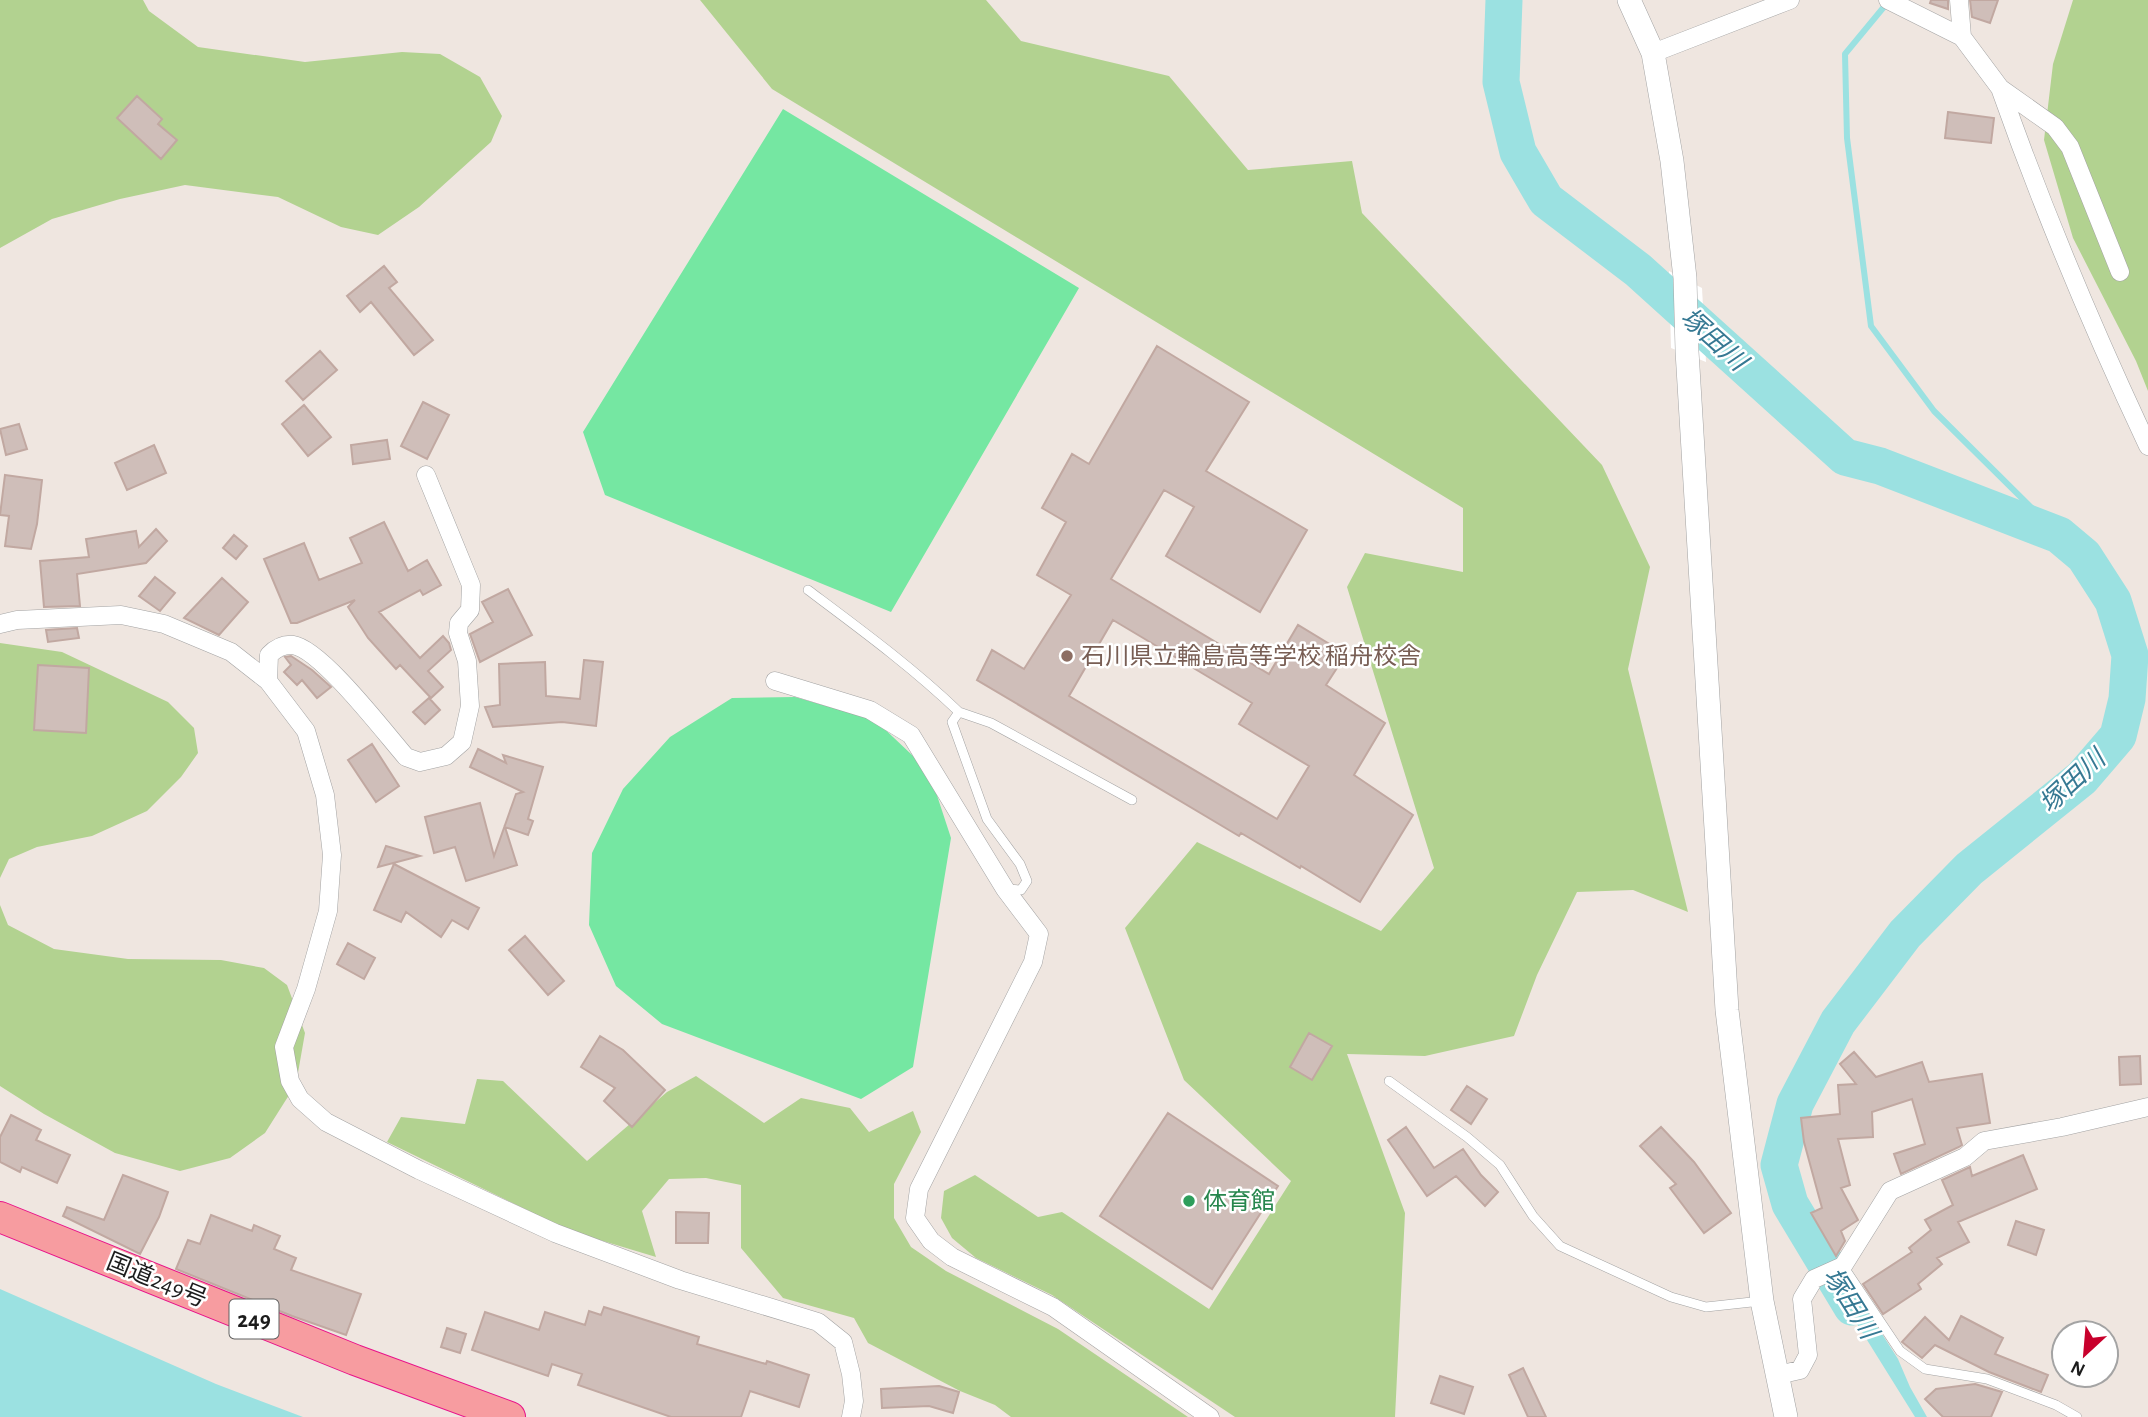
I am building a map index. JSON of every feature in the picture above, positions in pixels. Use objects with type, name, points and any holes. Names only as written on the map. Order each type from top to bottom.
[{"type":"highway","name":"国道249号","points":[[0,1217],[355,1360],[510,1417]]},
{"type":"street","points":[[1629,0],[1653,53],[1672,161],[1685,278],[1687,351],[1727,1010],[1762,1301],[1786,1417]]},
{"type":"street","points":[[1653,53],[1790,0]]},
{"type":"street","points":[[1959,0],[1962,37]]},
{"type":"street","points":[[1896,4],[1962,37],[2000,88],[2035,186],[2118,384],[2148,446]]},
{"type":"street","points":[[2000,88],[2054,127],[2070,147],[2120,272]]},
{"type":"street","points":[[268,681],[269,655],[277,647],[295,645],[330,668],[406,757],[420,762],[446,757],[462,742],[470,706],[467,661],[458,633],[459,623],[470,610],[471,585],[426,475]]},
{"type":"street","points":[[0,624],[17,620],[121,615],[163,624],[230,652],[268,681],[306,731],[325,795],[332,855],[328,911],[306,989],[284,1047],[289,1080],[300,1099],[336,1128],[555,1233],[680,1280],[818,1322],[843,1342],[854,1401],[851,1417]]},
{"type":"street","points":[[775,681],[870,710],[911,735],[1005,889],[1039,934],[1033,962],[919,1189],[915,1217],[930,1241],[952,1257],[1053,1307],[1210,1417]]},
{"type":"street","points":[[1778,1375],[1800,1370],[1808,1356],[1801,1299],[1814,1279],[1840,1267],[1890,1191],[1965,1157],[1984,1141],[2062,1127],[2148,1107]]},
{"type":"lane","points":[[808,590],[876,640],[959,712],[992,723],[1132,800]]},
{"type":"lane","points":[[959,712],[952,722],[987,819],[1020,864],[1027,881],[1021,890],[1005,889]]},
{"type":"lane","points":[[1389,1081],[1467,1137],[1500,1165],[1533,1216],[1560,1246],[1671,1297],[1706,1307],[1762,1301]]},
{"type":"lane","points":[[1840,1267],[1900,1351],[1925,1369],[1987,1379],[2056,1405],[2077,1417]]},
{"type":"green space","points":[[0,0],[143,0],[149,11],[198,47],[305,62],[402,52],[440,54],[480,77],[502,116],[491,142],[419,207],[378,235],[341,227],[278,197],[185,185],[120,199],[52,219],[0,248]]},
{"type":"green space","points":[[700,0],[986,0],[1021,41],[1169,76],[1248,170],[1352,161],[1362,213],[1602,465],[1650,567],[1628,669],[1688,912],[1633,890],[1577,892],[1537,975],[1514,1036],[1425,1056],[1347,1054],[1405,1213],[1395,1417],[1235,1417],[1052,1295],[976,1258],[952,1238],[941,1218],[944,1191],[975,1175],[1038,1217],[1062,1212],[1209,1309],[1291,1181],[1184,1080],[1125,928],[1197,842],[1381,931],[1434,868],[1347,587],[1365,553],[1463,572],[1463,508],[772,89]]},
{"type":"green space","points":[[2073,0],[2148,0],[2148,391],[2136,361],[2073,238],[2044,140],[2053,64]]},
{"type":"green space","points":[[783,109],[1079,288],[891,612],[605,495],[583,432]]},
{"type":"green space","points":[[0,643],[62,652],[168,702],[194,728],[198,753],[181,777],[147,811],[92,836],[37,847],[9,859],[0,878]]},
{"type":"green space","points":[[795,697],[875,720],[929,771],[951,838],[913,1067],[861,1099],[662,1024],[616,986],[589,925],[592,853],[623,789],[670,737],[732,698]]},
{"type":"green space","points":[[0,905],[8,925],[54,949],[128,959],[221,960],[264,968],[287,985],[305,1033],[296,1084],[265,1133],[230,1158],[180,1171],[115,1153],[0,1086]]},
{"type":"green space","points":[[696,1076],[764,1123],[801,1098],[850,1108],[869,1132],[913,1111],[921,1132],[894,1184],[894,1218],[911,1247],[946,1271],[1058,1329],[1188,1417],[1011,1417],[995,1405],[960,1391],[868,1343],[854,1318],[783,1298],[741,1248],[741,1185],[706,1178],[669,1179],[642,1211],[656,1257],[570,1231],[387,1142],[401,1117],[465,1124],[477,1079],[503,1081],[587,1161],[667,1092]]},
{"type":"water","points":[[1838,1274],[1847,1279],[1898,1359],[1927,1417],[1915,1417],[1829,1279]]},
{"type":"water","points":[[0,1289],[216,1384],[303,1417],[0,1417]]},
{"type":"pier","points":[[1669,271],[1702,288],[1706,362],[1671,348]]},
{"type":"building","points":[[1931,0],[1948,0],[1948,9],[1930,3]]},
{"type":"building","points":[[1970,0],[1998,0],[1990,23],[1972,17]]},
{"type":"building","points":[[137,96],[162,119],[158,124],[177,140],[161,159],[117,118]]},
{"type":"building","points":[[1948,112],[1994,118],[1991,143],[1945,138]]},
{"type":"building","points":[[384,266],[397,282],[389,288],[433,340],[414,355],[371,302],[360,312],[347,296]]},
{"type":"building","points":[[1157,346],[1249,402],[1206,471],[1307,530],[1260,612],[1166,556],[1194,507],[1164,490],[1111,579],[1269,674],[1298,625],[1346,654],[1326,685],[1385,723],[1354,775],[1413,815],[1360,902],[1241,833],[1239,836],[977,680],[992,650],[1024,669],[1071,595],[1037,575],[1066,522],[1042,508],[1072,454],[1089,464]],"holes":[[[1113,620],[1252,703],[1239,724],[1309,766],[1277,819],[1069,696]]]},
{"type":"building","points":[[320,351],[337,370],[303,400],[286,381]]},
{"type":"building","points":[[423,402],[449,415],[427,459],[401,446]]},
{"type":"building","points":[[304,405],[331,437],[308,456],[282,424]]},
{"type":"building","points":[[19,424],[27,449],[6,455],[0,429]]},
{"type":"building","points":[[387,440],[390,459],[353,464],[351,445]]},
{"type":"building","points":[[154,445],[166,473],[127,490],[115,463]]},
{"type":"building","points":[[5,475],[42,480],[31,549],[5,546],[9,516],[0,515]]},
{"type":"building","points":[[384,522],[408,571],[427,560],[441,585],[423,595],[420,590],[379,612],[420,658],[443,636],[449,643],[451,650],[428,671],[443,687],[431,698],[400,665],[396,669],[368,638],[348,607],[355,600],[291,623],[264,559],[304,543],[319,580],[362,563],[350,538]]},
{"type":"building","points":[[156,529],[167,541],[146,563],[77,574],[80,606],[44,607],[40,561],[89,557],[86,539],[136,531],[139,547]]},
{"type":"building","points":[[234,535],[247,546],[236,559],[223,548]]},
{"type":"building","points":[[155,577],[175,593],[160,611],[139,596]]},
{"type":"building","points":[[222,578],[248,602],[219,635],[184,618]]},
{"type":"building","points":[[508,589],[532,635],[480,662],[470,634],[493,622],[482,602]]},
{"type":"building","points":[[77,628],[79,638],[48,642],[46,630]]},
{"type":"building","points":[[291,656],[331,687],[317,698],[302,680],[297,685],[284,672],[291,665],[285,657]]},
{"type":"building","points":[[584,660],[603,662],[596,726],[562,722],[493,727],[485,707],[500,705],[499,664],[545,662],[546,696],[580,699]]},
{"type":"building","points":[[38,665],[89,668],[86,733],[34,730]]},
{"type":"building","points":[[429,698],[440,710],[425,724],[413,712]]},
{"type":"building","points":[[372,744],[399,786],[376,802],[348,760]]},
{"type":"building","points":[[478,749],[506,763],[503,755],[543,767],[528,819],[533,821],[528,835],[505,827],[517,865],[466,881],[455,847],[434,853],[425,817],[480,803],[494,856],[516,794],[523,792],[470,767]]},
{"type":"building","points":[[386,846],[420,856],[378,867]]},
{"type":"building","points":[[394,864],[479,908],[468,929],[452,920],[441,937],[406,912],[401,922],[374,910]]},
{"type":"building","points":[[525,936],[564,981],[548,995],[509,950]]},
{"type":"building","points":[[348,943],[375,958],[364,979],[337,964]]},
{"type":"building","points":[[1309,1033],[1332,1046],[1312,1080],[1290,1067]]},
{"type":"building","points":[[600,1036],[623,1050],[665,1090],[632,1127],[604,1101],[615,1088],[581,1067]]},
{"type":"building","points":[[1854,1052],[1876,1077],[1922,1062],[1929,1082],[1982,1074],[1990,1123],[1957,1128],[1962,1145],[1901,1174],[1894,1154],[1925,1144],[1912,1099],[1872,1112],[1873,1137],[1838,1139],[1850,1185],[1841,1188],[1858,1220],[1841,1231],[1845,1241],[1836,1256],[1811,1213],[1822,1208],[1804,1142],[1801,1118],[1840,1114],[1838,1085],[1856,1084],[1840,1064]]},
{"type":"building","points":[[2140,1056],[2141,1084],[2120,1085],[2119,1057]]},
{"type":"building","points":[[1467,1086],[1487,1099],[1471,1124],[1451,1110]]},
{"type":"building","name":"体育館","points":[[1168,1113],[1278,1186],[1212,1289],[1100,1216]]},
{"type":"building","points":[[11,1115],[41,1130],[36,1140],[70,1155],[57,1183],[22,1167],[20,1172],[0,1162],[0,1137]]},
{"type":"building","points":[[1406,1127],[1434,1168],[1463,1149],[1481,1175],[1498,1192],[1485,1206],[1456,1176],[1427,1196],[1388,1140]]},
{"type":"building","points":[[1661,1127],[1694,1162],[1731,1213],[1704,1233],[1670,1188],[1676,1184],[1640,1146]]},
{"type":"building","points":[[2023,1155],[2037,1189],[1958,1222],[1969,1242],[1937,1258],[1942,1264],[1918,1284],[1921,1289],[1883,1314],[1863,1284],[1912,1252],[1909,1248],[1931,1230],[1925,1220],[1953,1205],[1942,1180],[1970,1167],[1972,1176]]},
{"type":"building","points":[[123,1175],[168,1192],[140,1254],[63,1216],[67,1207],[104,1220]]},
{"type":"building","points":[[676,1212],[709,1213],[708,1243],[676,1243]]},
{"type":"building","points":[[211,1215],[252,1231],[254,1225],[280,1236],[274,1249],[296,1258],[291,1270],[361,1294],[346,1335],[176,1269],[188,1240],[200,1244]]},
{"type":"building","points":[[2016,1221],[2044,1230],[2036,1255],[2008,1245]]},
{"type":"building","points":[[604,1307],[699,1337],[697,1344],[766,1364],[767,1361],[809,1375],[799,1407],[750,1391],[741,1417],[671,1417],[578,1385],[582,1374],[552,1364],[548,1376],[472,1350],[485,1312],[539,1330],[545,1312],[585,1325],[589,1311],[601,1315]]},
{"type":"building","points":[[1961,1316],[2003,1338],[1995,1354],[2048,1375],[2041,1392],[1989,1372],[1935,1345],[1922,1358],[1902,1342],[1925,1317],[1949,1340]]},
{"type":"building","points":[[447,1328],[466,1334],[460,1353],[441,1347]]},
{"type":"building","points":[[1523,1368],[1546,1417],[1528,1417],[1509,1375]]},
{"type":"building","points":[[1440,1376],[1473,1387],[1464,1414],[1431,1403]]},
{"type":"building","points":[[1975,1384],[2002,1392],[1991,1417],[1943,1417],[1925,1399],[1936,1389]]},
{"type":"building","points":[[939,1386],[959,1392],[953,1413],[929,1406],[882,1408],[881,1389]]},
{"type":"waterway","name":"塚田川","points":[[1504,0],[1501,82],[1518,152],[1546,200],[1638,270],[1845,457],[1880,466],[2059,535],[2084,556],[2113,601],[2130,655],[2127,699],[2118,736],[2082,778],[1969,869],[1905,934],[1838,1022],[1795,1104],[1779,1165],[1790,1204],[1852,1307]]},
{"type":"waterway","points":[[1888,2],[1845,54],[1847,138],[1871,326],[1934,411],[2059,535]]},
{"type":"place","name":"石川県立輪島高等学校 稲舟校舎","points":[[1067,656]]},
{"type":"place","name":"体育館","points":[[1189,1201]]}]
